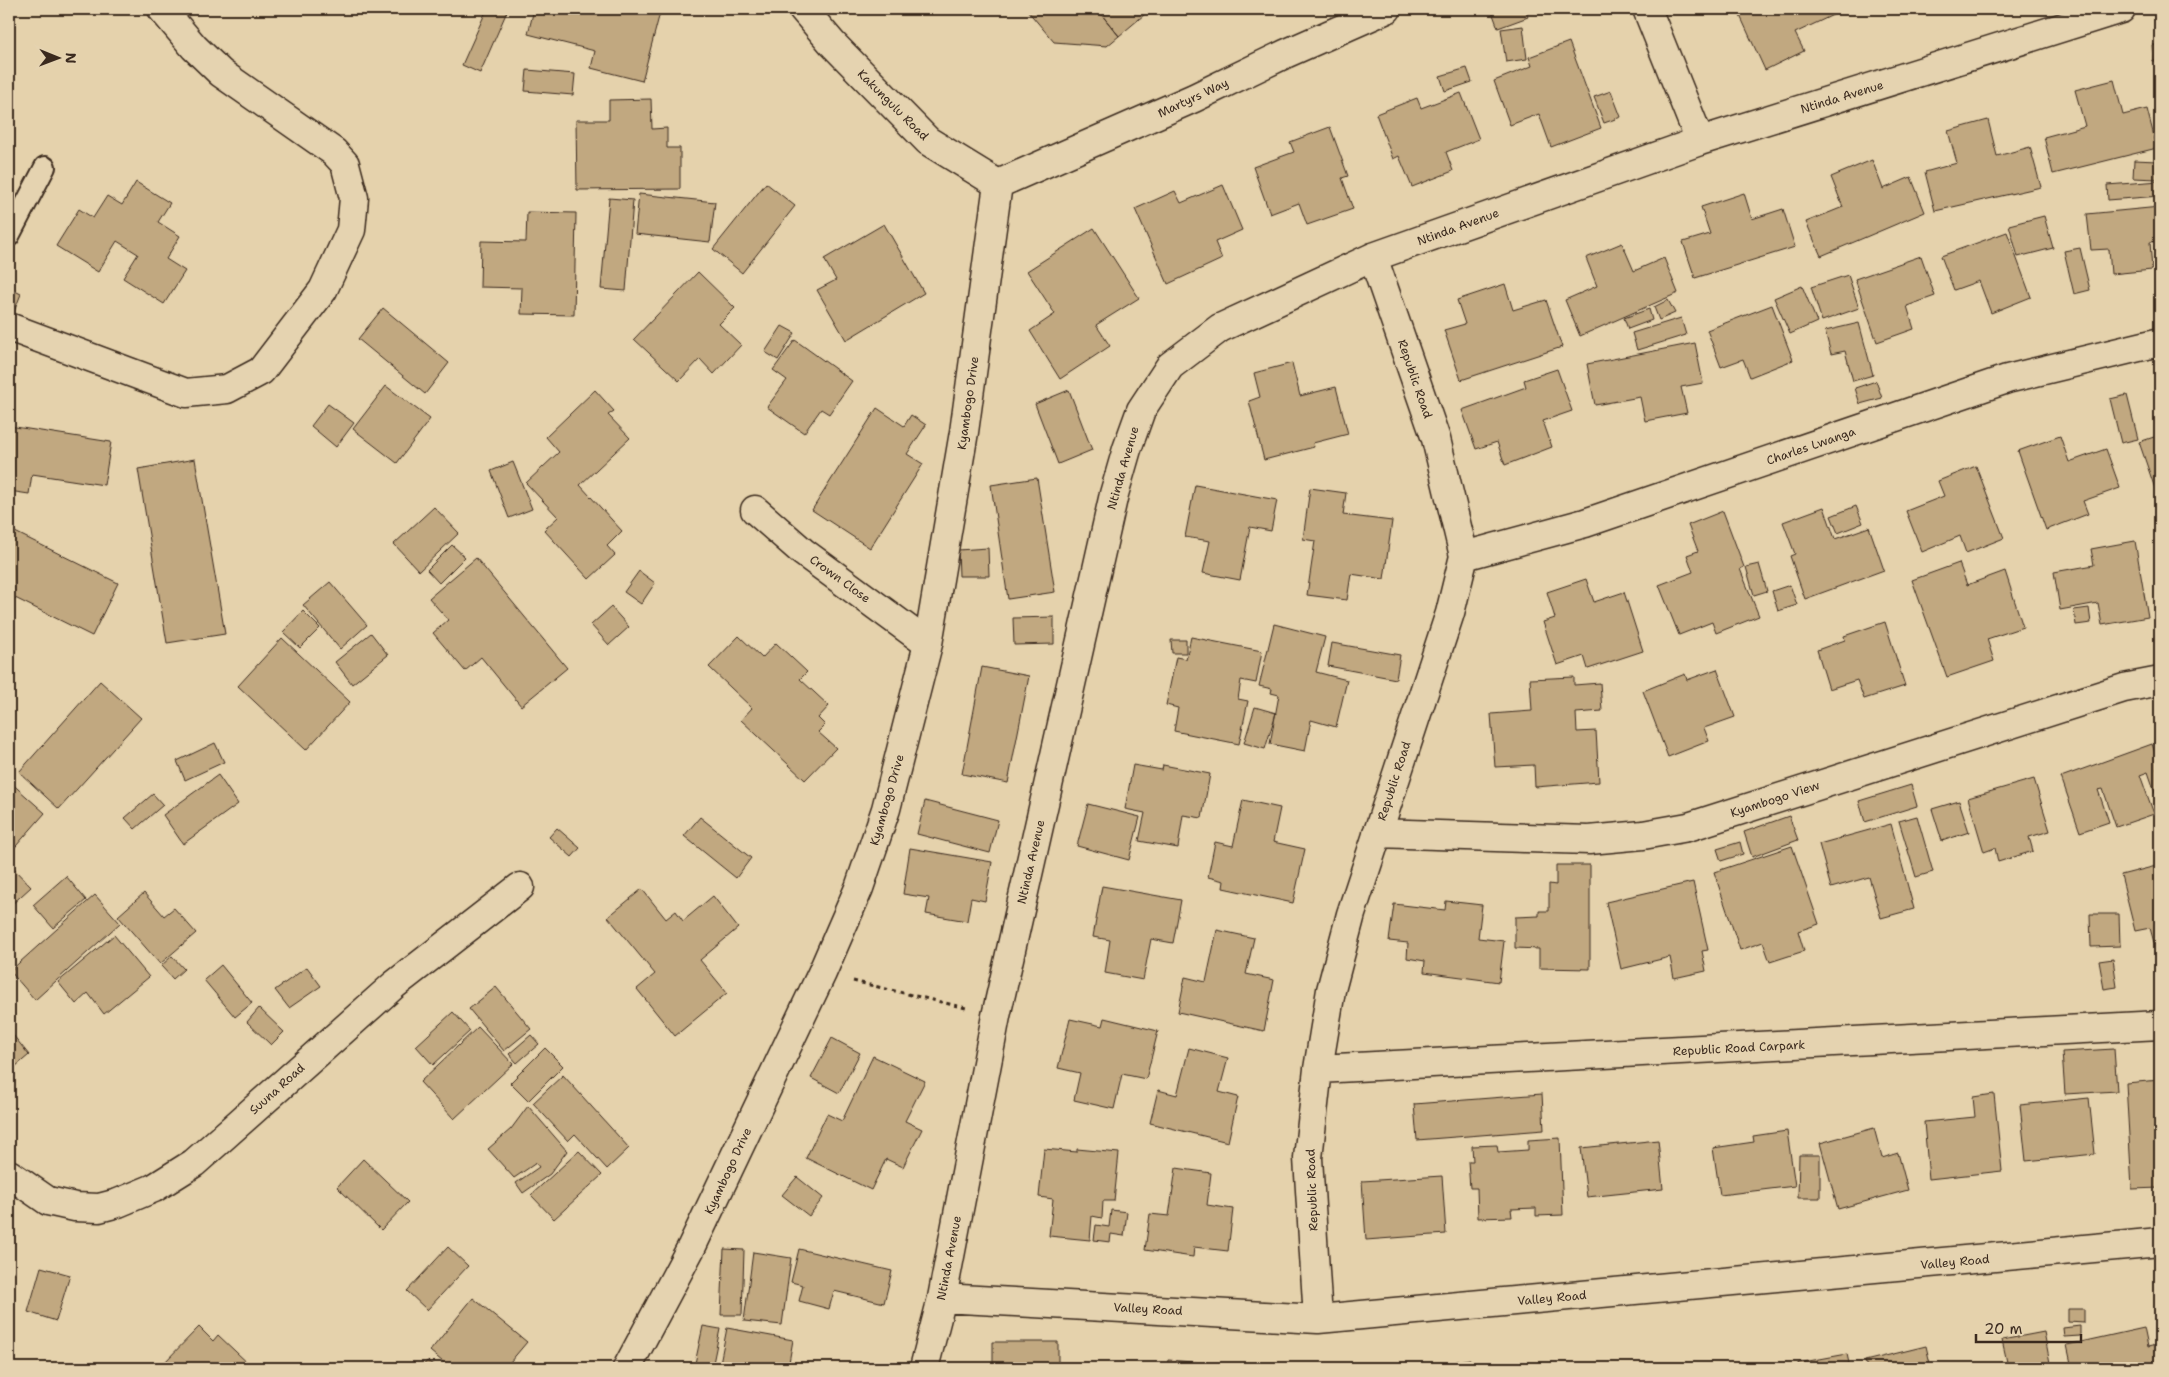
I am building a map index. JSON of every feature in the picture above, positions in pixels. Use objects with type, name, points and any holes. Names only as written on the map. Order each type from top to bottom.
[{"type":"street","points":[[9,327],[186,392],[227,389],[260,371],[323,290],[350,230],[354,198],[345,164],[334,152],[221,73],[194,46],[162,9]]},
{"type":"street","name":"Kakungulu Road","points":[[802,9],[832,43],[928,141],[998,184]]},
{"type":"street","name":"Martyrs Way","points":[[998,184],[1194,98],[1285,54],[1387,9]]},
{"type":"street","points":[[1647,9],[1700,141]]},
{"type":"street","name":"Ntinda Avenue","points":[[924,1368],[942,1298],[996,1016],[1114,494],[1141,410],[1170,366],[1220,328],[1373,257],[1700,141],[2121,9]]},
{"type":"street","name":"Kyambogo Drive","points":[[627,1368],[692,1246],[822,973],[859,888],[886,809],[928,644],[964,432],[998,184]]},
{"type":"street","name":"Republic Road","points":[[1318,1319],[1308,1158],[1318,1069],[1331,990],[1351,914],[1450,613],[1464,556],[1436,439],[1373,257]]},
{"type":"street","name":"Charles Lwanga","points":[[1464,556],[1585,523],[2007,379],[2160,342]]},
{"type":"street","name":"Crown Close","points":[[755,510],[803,552],[928,644]]},
{"type":"street","name":"Kyambogo View","points":[[1377,833],[1590,840],[1643,835],[1688,827],[2124,688],[2160,681]]},
{"type":"street","name":"Suuna Road","points":[[9,1174],[48,1201],[75,1207],[99,1208],[154,1188],[194,1163],[394,985],[520,887]]},
{"type":"street","name":"Republic Road Carpark","points":[[1318,1069],[2160,1025]]},
{"type":"street","name":"Valley Road","points":[[942,1298],[1318,1319],[2160,1242]]},
{"type":"lane","points":[[9,236],[46,167]]},
{"type":"path","points":[[822,973],[996,1016]]},
{"type":"building","points":[[487,9],[508,9],[480,73],[462,65]]},
{"type":"building","points":[[534,9],[661,9],[642,81],[591,68],[595,51],[528,34]]},
{"type":"building","points":[[1097,9],[1119,36],[1107,46],[1054,42],[1027,10]]},
{"type":"building","points":[[1097,9],[1151,9],[1119,36]]},
{"type":"building","points":[[1491,9],[1525,9],[1528,17],[1498,28]]},
{"type":"building","points":[[1737,9],[1833,9],[1835,14],[1795,33],[1804,51],[1765,70]]},
{"type":"building","points":[[1523,26],[1527,59],[1506,62],[1501,29]]},
{"type":"building","points":[[1569,42],[1601,128],[1551,147],[1539,114],[1510,125],[1494,81],[1532,66],[1529,57]]},
{"type":"building","points":[[2152,45],[2160,45],[2160,61],[2153,61]]},
{"type":"building","points":[[1467,68],[1472,82],[1445,91],[1440,76]]},
{"type":"building","points":[[527,70],[575,74],[573,95],[525,91]]},
{"type":"building","points":[[2114,80],[2123,115],[2147,109],[2157,148],[2053,174],[2044,137],[2085,126],[2075,90]]},
{"type":"building","points":[[1611,91],[1621,117],[1604,123],[1594,97]]},
{"type":"building","points":[[1461,93],[1479,139],[1446,152],[1453,171],[1412,187],[1399,156],[1393,159],[1376,114],[1417,98],[1421,108]]},
{"type":"building","points":[[651,99],[652,129],[667,128],[667,148],[680,148],[680,189],[577,190],[576,120],[609,120],[609,100]]},
{"type":"building","points":[[1988,120],[1997,156],[2030,147],[2041,187],[1935,211],[1925,172],[1957,163],[1948,131]]},
{"type":"building","points":[[1330,127],[1348,176],[1342,178],[1353,209],[1307,225],[1299,203],[1270,214],[1253,167],[1294,152],[1290,142]]},
{"type":"building","points":[[1872,160],[1883,189],[1911,177],[1925,212],[1821,256],[1806,222],[1843,207],[1831,177]]},
{"type":"building","points":[[2134,160],[2157,161],[2157,179],[2133,178]]},
{"type":"building","points":[[2160,181],[2160,196],[2108,200],[2107,185]]},
{"type":"building","points":[[136,182],[170,203],[158,222],[180,236],[166,259],[185,271],[164,304],[123,278],[138,254],[117,241],[98,272],[56,246],[79,209],[93,218],[107,196],[122,205]]},
{"type":"building","points":[[766,183],[795,206],[742,273],[713,249]]},
{"type":"building","points":[[1223,185],[1242,230],[1215,242],[1222,259],[1168,284],[1135,209],[1175,191],[1181,203]]},
{"type":"building","points":[[1744,193],[1752,219],[1783,209],[1795,247],[1695,278],[1683,242],[1710,234],[1701,207]]},
{"type":"building","points":[[639,194],[715,202],[710,242],[635,234]]},
{"type":"building","points":[[609,198],[633,200],[626,291],[601,289]]},
{"type":"building","points":[[2160,207],[2160,241],[2150,242],[2152,270],[2111,274],[2109,249],[2091,250],[2087,214]]},
{"type":"building","points":[[527,212],[576,213],[574,315],[521,314],[522,288],[480,287],[481,241],[526,242]]},
{"type":"building","points":[[2044,216],[2053,248],[2018,257],[2009,225]]},
{"type":"building","points":[[884,224],[924,293],[846,340],[817,290],[836,280],[824,259]]},
{"type":"building","points":[[1094,228],[1139,298],[1096,325],[1110,346],[1060,379],[1030,331],[1055,314],[1027,271]]},
{"type":"building","points":[[2007,232],[2031,297],[1991,313],[1979,281],[1954,290],[1941,256]]},
{"type":"building","points":[[1622,243],[1634,271],[1664,258],[1678,293],[1580,336],[1565,300],[1597,286],[1586,258]]},
{"type":"building","points":[[2080,248],[2090,290],[2074,294],[2064,251]]},
{"type":"building","points":[[1921,256],[1935,296],[1907,306],[1914,329],[1877,342],[1855,279]]},
{"type":"building","points":[[698,272],[735,308],[719,324],[741,345],[714,374],[700,359],[679,381],[634,339]]},
{"type":"building","points":[[1848,275],[1859,308],[1822,321],[1811,287]]},
{"type":"building","points":[[1505,284],[1513,310],[1546,300],[1562,347],[1461,380],[1444,330],[1465,324],[1457,300]]},
{"type":"building","points":[[1802,286],[1817,322],[1790,334],[1774,298]]},
{"type":"building","points":[[9,288],[21,294],[13,314],[9,312]]},
{"type":"building","points":[[1668,300],[1675,313],[1659,320],[1654,307]]},
{"type":"building","points":[[1772,305],[1793,360],[1750,377],[1743,359],[1721,367],[1707,330]]},
{"type":"building","points":[[383,308],[449,363],[425,394],[358,339]]},
{"type":"building","points":[[1649,309],[1652,320],[1628,329],[1624,318]]},
{"type":"building","points":[[1681,318],[1686,335],[1637,350],[1632,333]]},
{"type":"building","points":[[1859,323],[1873,375],[1853,381],[1845,351],[1831,354],[1825,331]]},
{"type":"building","points":[[782,326],[795,333],[778,360],[765,352]]},
{"type":"building","points":[[795,340],[852,381],[829,414],[821,409],[804,433],[767,407],[787,380],[773,370]]},
{"type":"building","points":[[1695,343],[1703,383],[1681,387],[1687,413],[1645,421],[1640,397],[1595,405],[1587,364]]},
{"type":"building","points":[[1292,363],[1300,396],[1336,387],[1348,434],[1313,443],[1314,447],[1264,460],[1249,401],[1260,397],[1254,373]]},
{"type":"building","points":[[1557,369],[1572,411],[1543,421],[1552,447],[1505,465],[1497,442],[1476,449],[1462,410],[1526,387],[1524,380]]},
{"type":"building","points":[[1876,381],[1882,398],[1860,404],[1855,388]]},
{"type":"building","points":[[386,386],[430,419],[397,463],[353,429]]},
{"type":"building","points":[[595,390],[614,411],[608,415],[630,438],[580,485],[622,531],[607,546],[615,555],[589,579],[544,530],[558,517],[526,483],[559,452],[546,437]]},
{"type":"building","points":[[1069,390],[1092,450],[1058,464],[1035,404]]},
{"type":"building","points":[[2127,395],[2138,439],[2121,443],[2110,399]]},
{"type":"building","points":[[328,404],[354,423],[336,447],[311,426]]},
{"type":"building","points":[[877,408],[904,426],[911,415],[926,425],[907,454],[923,464],[870,548],[812,510]]},
{"type":"building","points":[[9,426],[111,442],[104,485],[32,474],[29,494],[9,491]]},
{"type":"building","points":[[2160,435],[2160,503],[2139,442]]},
{"type":"building","points":[[2060,436],[2069,462],[2106,449],[2120,488],[2083,501],[2088,514],[2046,530],[2018,451]]},
{"type":"building","points":[[195,459],[225,634],[167,643],[138,469]]},
{"type":"building","points":[[513,462],[532,509],[509,518],[491,471]]},
{"type":"building","points":[[1976,466],[2004,538],[1966,553],[1960,536],[1922,552],[1906,511],[1944,496],[1938,481]]},
{"type":"building","points":[[1037,478],[1055,592],[1008,599],[991,485]]},
{"type":"building","points":[[1195,485],[1277,500],[1271,531],[1250,527],[1240,580],[1203,573],[1210,541],[1185,537]]},
{"type":"building","points":[[1310,488],[1346,493],[1343,515],[1392,521],[1384,579],[1351,574],[1347,600],[1307,595],[1315,541],[1303,539]]},
{"type":"building","points":[[1856,506],[1863,523],[1838,533],[1831,516]]},
{"type":"building","points":[[434,507],[459,533],[419,571],[394,544]]},
{"type":"building","points":[[1824,507],[1835,539],[1869,527],[1884,570],[1805,599],[1790,556],[1795,554],[1783,522]]},
{"type":"building","points":[[1723,511],[1744,567],[1740,569],[1759,616],[1716,633],[1712,622],[1679,635],[1659,585],[1693,572],[1687,555],[1698,551],[1688,525]]},
{"type":"building","points":[[9,529],[118,583],[92,636],[9,595]]},
{"type":"building","points":[[2135,541],[2148,617],[2102,625],[2098,603],[2060,610],[2054,572],[2094,565],[2091,549]]},
{"type":"building","points":[[452,545],[465,557],[439,583],[427,570]]},
{"type":"building","points":[[988,548],[989,576],[959,576],[958,550]]},
{"type":"building","points":[[476,558],[567,668],[521,706],[481,657],[465,671],[433,633],[448,620],[429,598]]},
{"type":"building","points":[[1959,563],[1967,585],[2005,571],[2023,627],[1987,639],[1994,661],[1947,677],[1912,580]]},
{"type":"building","points":[[1759,564],[1767,591],[1754,595],[1746,567]]},
{"type":"building","points":[[639,571],[655,583],[641,604],[624,592]]},
{"type":"building","points":[[1586,579],[1594,602],[1624,592],[1643,651],[1588,669],[1584,656],[1557,665],[1543,622],[1555,618],[1547,592]]},
{"type":"building","points":[[330,582],[367,625],[340,649],[303,605]]},
{"type":"building","points":[[1790,585],[1797,605],[1778,611],[1772,591]]},
{"type":"building","points":[[611,607],[629,627],[609,645],[591,625]]},
{"type":"building","points":[[2089,608],[2091,623],[2076,625],[2074,610]]},
{"type":"building","points":[[303,611],[320,628],[300,648],[283,632]]},
{"type":"building","points":[[1054,617],[1054,644],[1014,645],[1013,618]]},
{"type":"building","points":[[1885,622],[1905,686],[1864,699],[1857,680],[1829,689],[1817,650],[1845,640],[1844,636]]},
{"type":"building","points":[[1274,624],[1325,637],[1316,672],[1347,680],[1336,727],[1311,720],[1305,751],[1270,744],[1279,695],[1271,693],[1272,689],[1259,686]]},
{"type":"building","points":[[371,633],[388,655],[352,684],[335,662]]},
{"type":"building","points":[[739,636],[762,658],[776,643],[807,672],[800,679],[829,706],[818,718],[825,725],[818,732],[836,748],[805,780],[741,720],[752,708],[709,667]]},
{"type":"building","points":[[1191,637],[1262,651],[1256,683],[1241,680],[1238,699],[1248,701],[1239,744],[1174,731],[1178,708],[1166,705],[1176,657],[1186,659]]},
{"type":"building","points":[[282,638],[350,702],[306,750],[238,686]]},
{"type":"building","points":[[1171,640],[1186,640],[1186,653],[1172,653]]},
{"type":"building","points":[[1332,643],[1400,655],[1396,679],[1328,666]]},
{"type":"building","points":[[982,667],[1029,676],[1008,783],[962,774]]},
{"type":"building","points":[[1717,669],[1735,717],[1704,728],[1709,741],[1668,757],[1643,691],[1685,674],[1687,680]]},
{"type":"building","points":[[1574,677],[1574,685],[1600,683],[1602,711],[1576,713],[1577,732],[1596,731],[1599,782],[1535,787],[1534,765],[1495,767],[1491,714],[1532,711],[1530,679]]},
{"type":"building","points":[[100,681],[141,718],[59,809],[19,772]]},
{"type":"building","points":[[1255,707],[1276,713],[1265,749],[1244,743]]},
{"type":"building","points":[[215,743],[224,762],[185,780],[177,761]]},
{"type":"building","points":[[2152,744],[2160,767],[2157,768],[2160,776],[2160,797],[2157,798],[2148,772],[2140,775],[2154,814],[2116,827],[2103,789],[2098,790],[2109,822],[2080,832],[2061,777]]},
{"type":"building","points":[[1133,765],[1162,770],[1163,765],[1210,774],[1202,818],[1183,815],[1178,848],[1139,841],[1145,813],[1125,809]]},
{"type":"building","points":[[218,775],[238,804],[183,844],[163,815]]},
{"type":"building","points":[[2034,779],[2050,831],[2029,837],[2033,851],[1998,862],[1995,848],[1984,852],[1968,798]]},
{"type":"building","points":[[9,781],[45,813],[9,854]]},
{"type":"building","points":[[1911,785],[1917,806],[1865,822],[1859,801]]},
{"type":"building","points":[[153,794],[163,805],[135,829],[125,818]]},
{"type":"building","points":[[1243,800],[1280,808],[1273,842],[1305,849],[1293,903],[1223,888],[1224,881],[1208,877],[1215,842],[1233,846]]},
{"type":"building","points":[[925,801],[998,820],[990,853],[917,834]]},
{"type":"building","points":[[1959,801],[1969,832],[1942,841],[1932,809]]},
{"type":"building","points":[[1088,804],[1140,817],[1129,860],[1077,846]]},
{"type":"building","points":[[1789,816],[1798,840],[1752,857],[1744,832]]},
{"type":"building","points":[[1917,816],[1933,872],[1916,877],[1899,821]]},
{"type":"building","points":[[700,817],[751,858],[736,878],[684,836]]},
{"type":"building","points":[[1891,824],[1914,909],[1881,918],[1869,877],[1831,888],[1819,844]]},
{"type":"building","points":[[557,828],[580,848],[572,857],[549,837]]},
{"type":"building","points":[[1740,842],[1743,854],[1721,861],[1717,849]]},
{"type":"building","points":[[1792,846],[1819,924],[1798,931],[1804,951],[1770,962],[1763,942],[1740,950],[1714,872]]},
{"type":"building","points":[[910,848],[992,862],[985,901],[971,898],[967,921],[926,914],[929,898],[903,894]]},
{"type":"building","points":[[1556,865],[1590,865],[1590,969],[1539,968],[1539,949],[1515,948],[1515,917],[1539,916],[1539,911],[1549,911],[1549,884],[1556,885]]},
{"type":"building","points":[[2160,865],[2160,945],[2155,946],[2150,928],[2135,931],[2121,875]]},
{"type":"building","points":[[13,868],[31,887],[10,906],[9,872]]},
{"type":"building","points":[[66,876],[86,900],[53,928],[33,905]]},
{"type":"building","points":[[1693,882],[1708,950],[1702,951],[1706,971],[1674,978],[1670,957],[1621,969],[1606,902]]},
{"type":"building","points":[[1102,886],[1181,900],[1173,943],[1151,939],[1143,980],[1105,973],[1110,940],[1093,937]]},
{"type":"building","points":[[642,889],[666,919],[676,911],[683,921],[713,896],[738,928],[700,960],[727,993],[675,1036],[637,989],[655,974],[608,917]]},
{"type":"building","points":[[144,893],[164,916],[174,908],[196,933],[160,964],[118,916]]},
{"type":"building","points":[[95,895],[120,923],[35,1000],[10,971]]},
{"type":"building","points":[[1446,901],[1482,905],[1478,938],[1504,941],[1499,982],[1424,972],[1425,961],[1407,958],[1408,943],[1389,941],[1394,904],[1445,910]]},
{"type":"building","points":[[2090,914],[2119,914],[2120,946],[2091,947]]},
{"type":"building","points":[[1217,930],[1254,938],[1246,974],[1274,980],[1264,1031],[1178,1012],[1185,977],[1206,982]]},
{"type":"building","points":[[114,935],[149,977],[104,1014],[88,993],[76,1004],[58,982]]},
{"type":"building","points":[[172,956],[184,969],[173,979],[161,966]]},
{"type":"building","points":[[2113,959],[2117,987],[2104,989],[2099,961]]},
{"type":"building","points":[[221,965],[252,1003],[235,1017],[204,980]]},
{"type":"building","points":[[307,967],[321,986],[289,1008],[275,990]]},
{"type":"building","points":[[496,987],[531,1029],[504,1051],[469,1009]]},
{"type":"building","points":[[259,1008],[284,1032],[271,1045],[247,1022]]},
{"type":"building","points":[[453,1012],[470,1031],[433,1065],[416,1046]]},
{"type":"building","points":[[1104,1018],[1158,1031],[1146,1079],[1122,1074],[1114,1109],[1074,1100],[1080,1073],[1058,1068],[1070,1019],[1102,1026]]},
{"type":"building","points":[[478,1027],[513,1064],[454,1119],[420,1082]]},
{"type":"building","points":[[9,1030],[29,1055],[9,1072]]},
{"type":"building","points":[[531,1035],[539,1044],[517,1063],[509,1054]]},
{"type":"building","points":[[832,1038],[860,1053],[839,1093],[811,1078]]},
{"type":"building","points":[[545,1048],[563,1066],[528,1101],[510,1083]]},
{"type":"building","points":[[1189,1048],[1228,1058],[1219,1092],[1238,1097],[1228,1142],[1150,1123],[1158,1090],[1177,1095]]},
{"type":"building","points":[[2114,1049],[2117,1091],[2065,1094],[2062,1052]]},
{"type":"building","points":[[873,1056],[925,1081],[905,1121],[922,1129],[903,1167],[886,1159],[871,1190],[806,1158],[827,1114],[842,1121]]},
{"type":"building","points":[[563,1075],[629,1148],[607,1169],[575,1134],[568,1141],[533,1103]]},
{"type":"building","points":[[2160,1080],[2160,1188],[2132,1189],[2126,1083]]},
{"type":"building","points":[[1542,1094],[1544,1130],[1417,1140],[1414,1104]]},
{"type":"building","points":[[1994,1094],[2002,1171],[1929,1179],[1924,1122],[1975,1117],[1973,1097]]},
{"type":"building","points":[[2089,1098],[2095,1154],[2026,1161],[2020,1105]]},
{"type":"building","points":[[528,1106],[567,1151],[550,1174],[523,1193],[516,1183],[539,1167],[536,1163],[514,1178],[488,1149],[511,1129]]},
{"type":"building","points":[[1874,1128],[1882,1158],[1898,1153],[1908,1190],[1838,1209],[1820,1143]]},
{"type":"building","points":[[1787,1131],[1795,1186],[1720,1195],[1713,1148],[1754,1142],[1753,1136]]},
{"type":"building","points":[[1560,1138],[1563,1215],[1536,1216],[1536,1208],[1511,1209],[1512,1217],[1478,1218],[1477,1188],[1470,1188],[1468,1161],[1473,1161],[1472,1146],[1497,1145],[1498,1152],[1528,1150],[1528,1140]]},
{"type":"building","points":[[1658,1140],[1663,1189],[1587,1197],[1581,1148]]},
{"type":"building","points":[[1044,1149],[1077,1152],[1077,1149],[1119,1153],[1114,1201],[1103,1201],[1102,1218],[1092,1216],[1090,1240],[1049,1236],[1053,1199],[1039,1197]]},
{"type":"building","points":[[579,1151],[602,1175],[554,1219],[531,1195]]},
{"type":"building","points":[[1799,1155],[1820,1155],[1820,1198],[1798,1198]]},
{"type":"building","points":[[363,1159],[408,1202],[381,1230],[337,1187]]},
{"type":"building","points":[[1176,1168],[1211,1173],[1207,1205],[1233,1209],[1228,1251],[1194,1247],[1193,1257],[1145,1250],[1150,1214],[1169,1216]]},
{"type":"building","points":[[1442,1176],[1446,1234],[1366,1240],[1362,1181]]},
{"type":"building","points":[[797,1177],[823,1198],[809,1216],[782,1195]]},
{"type":"building","points":[[1111,1210],[1127,1212],[1124,1236],[1111,1234],[1110,1242],[1094,1240],[1096,1225],[1109,1227]]},
{"type":"building","points":[[448,1247],[468,1266],[427,1310],[407,1291]]},
{"type":"building","points":[[724,1249],[744,1250],[742,1315],[721,1315]]},
{"type":"building","points":[[799,1249],[892,1271],[884,1303],[834,1291],[829,1309],[799,1301],[803,1285],[791,1282]]},
{"type":"building","points":[[753,1252],[791,1258],[782,1325],[744,1321]]},
{"type":"building","points":[[41,1267],[70,1275],[56,1321],[28,1312]]},
{"type":"building","points":[[9,1270],[13,1271],[9,1292]]},
{"type":"building","points":[[473,1298],[527,1342],[505,1368],[450,1368],[430,1351]]},
{"type":"building","points":[[2068,1309],[2084,1309],[2084,1323],[2068,1322]]},
{"type":"building","points":[[703,1326],[720,1329],[712,1368],[694,1368]]},
{"type":"building","points":[[2080,1326],[2080,1336],[2064,1337],[2063,1328]]},
{"type":"building","points":[[199,1327],[213,1341],[218,1335],[253,1368],[160,1367]]},
{"type":"building","points":[[727,1328],[793,1340],[788,1368],[719,1368]]},
{"type":"building","points":[[2144,1328],[2148,1347],[2160,1344],[2160,1368],[2072,1368],[2067,1345]]},
{"type":"building","points":[[2044,1332],[2051,1368],[1977,1368],[2007,1362],[2002,1340]]},
{"type":"building","points":[[993,1342],[1058,1342],[1058,1368],[993,1368]]},
{"type":"building","points":[[1926,1346],[1931,1368],[1867,1368],[1865,1361]]},
{"type":"building","points":[[1847,1354],[1850,1368],[1799,1368],[1798,1363]]},
{"type":"building","points":[[1470,1359],[1471,1368],[1442,1368],[1441,1364]]},
{"type":"building","points":[[1168,1360],[1239,1366],[1239,1368],[1167,1368]]},
{"type":"building","points":[[427,1361],[438,1368],[421,1368]]}]
